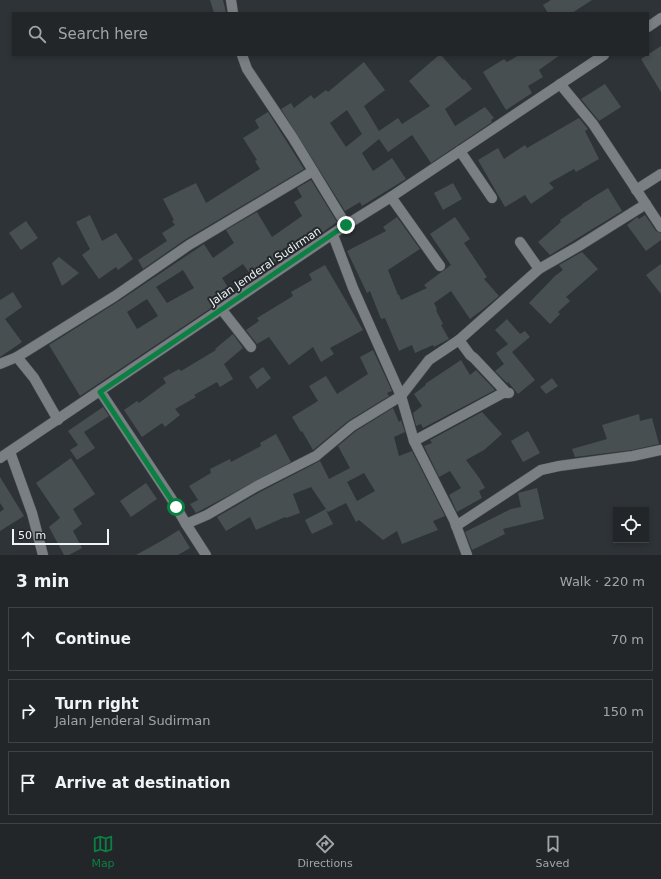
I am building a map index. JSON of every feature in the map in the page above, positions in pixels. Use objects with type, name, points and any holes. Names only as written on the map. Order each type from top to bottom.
[{"type":"street","points":[[231,0],[233,12]]},
{"type":"street","points":[[649,26],[661,18]]},
{"type":"street","points":[[242,56],[247,69],[293,138],[346,225]]},
{"type":"street","name":"Jalan Jenderal Sudirman","points":[[0,458],[222,310],[346,225],[392,197],[602,56]]},
{"type":"street","points":[[560,84],[593,124],[661,227]]},
{"type":"street","points":[[460,151],[492,198]]},
{"type":"street","points":[[0,364],[18,357],[115,296],[189,245],[313,171]]},
{"type":"street","points":[[636,190],[661,174]]},
{"type":"street","points":[[392,197],[440,266]]},
{"type":"street","points":[[186,524],[207,515],[257,486],[316,456],[352,426],[400,396],[429,360],[459,340],[540,269],[646,204]]},
{"type":"street","points":[[333,235],[353,288],[400,396],[414,441],[456,526],[467,555]]},
{"type":"street","points":[[520,242],[540,269]]},
{"type":"street","points":[[222,310],[251,347]]},
{"type":"street","points":[[414,441],[507,392],[470,355],[459,340]]},
{"type":"street","points":[[18,357],[38,383],[58,420]]},
{"type":"street","points":[[100,392],[171,498],[206,555]]},
{"type":"street","points":[[456,526],[541,470],[559,466],[633,456],[661,450]]},
{"type":"street","points":[[10,452],[32,513],[43,555]]},
{"type":"building","points":[[210,0],[223,0],[226,12],[214,12]]},
{"type":"building","points":[[551,0],[592,0],[574,12],[547,12],[543,5]]},
{"type":"building","points":[[661,46],[661,92],[641,59],[649,56],[649,54]]},
{"type":"building","points":[[438,56],[442,56],[472,89],[445,109],[455,126],[485,107],[494,118],[491,120],[492,122],[431,163],[412,135],[388,152],[379,139],[362,153],[373,171],[392,158],[406,179],[362,206],[360,202],[345,211],[281,109],[291,103],[294,108],[311,95],[314,99],[326,90],[328,92],[364,62],[385,90],[364,106],[379,131],[398,118],[402,124],[430,106],[409,81]],"holes":[[[347,110],[362,134],[346,147],[330,123]]]},
{"type":"building","points":[[517,56],[559,56],[539,70],[543,77],[528,86],[532,93],[506,110],[483,72],[504,59],[507,62]]},
{"type":"building","points":[[605,84],[621,107],[599,121],[581,99]]},
{"type":"building","points":[[268,112],[304,169],[186,239],[143,269],[138,260],[167,241],[162,233],[175,225],[163,199],[196,183],[206,203],[260,169],[255,161],[257,160],[243,138],[259,128],[255,120]]},
{"type":"building","points":[[579,118],[588,129],[585,131],[599,159],[576,172],[574,169],[549,183],[554,188],[531,204],[525,195],[505,207],[478,160],[498,148],[504,159],[525,145],[527,148]]},
{"type":"building","points":[[311,180],[337,222],[301,248],[272,264],[253,278],[243,264],[222,278],[231,292],[216,302],[217,304],[80,396],[49,345],[119,301],[204,244],[213,258],[234,243],[226,230],[257,212],[272,237],[302,216],[294,202],[302,197],[297,188]],"holes":[[[183,270],[194,288],[167,303],[156,287]],[[147,299],[158,316],[137,329],[127,312]]]},
{"type":"building","points":[[453,183],[462,199],[443,210],[434,193]]},
{"type":"building","points":[[608,188],[622,211],[550,255],[538,242],[561,222],[560,220]]},
{"type":"building","points":[[90,215],[102,241],[116,233],[133,259],[118,270],[116,267],[99,279],[82,255],[90,249],[76,222]]},
{"type":"building","points":[[645,215],[656,231],[661,233],[661,240],[646,251],[627,225],[637,217],[639,219]]},
{"type":"building","points":[[397,217],[420,249],[388,270],[401,300],[427,288],[424,285],[451,265],[430,234],[455,217],[470,239],[464,243],[487,277],[484,279],[499,296],[470,319],[451,291],[434,303],[443,324],[441,325],[449,339],[434,347],[433,345],[415,353],[412,345],[399,351],[385,318],[381,319],[370,291],[367,293],[347,251],[386,231],[383,227]]},
{"type":"building","points":[[26,221],[38,238],[21,250],[9,233]]},
{"type":"building","points":[[582,252],[598,269],[566,297],[570,301],[558,312],[560,314],[550,324],[529,303],[555,276],[563,270],[559,265]]},
{"type":"building","points":[[59,257],[79,273],[62,286],[52,263]]},
{"type":"building","points":[[661,264],[661,294],[646,275]]},
{"type":"building","points":[[325,265],[363,330],[330,348],[334,354],[321,362],[313,347],[289,365],[269,337],[257,344],[246,330],[259,321],[257,318],[293,296],[291,292],[312,280],[309,274]]},
{"type":"building","points":[[13,292],[22,307],[5,319],[22,342],[0,357],[0,300]]},
{"type":"building","points":[[507,319],[520,334],[525,331],[530,337],[512,352],[535,380],[518,394],[508,382],[507,383],[495,371],[504,364],[496,353],[508,344],[495,330]]},
{"type":"building","points":[[233,334],[243,348],[224,364],[233,379],[220,387],[217,382],[194,395],[196,397],[175,409],[180,415],[165,427],[162,423],[142,437],[124,410],[137,401],[139,403],[166,383],[163,378],[179,369],[181,371],[216,350],[215,349]]},
{"type":"building","points":[[373,350],[392,391],[387,393],[389,396],[348,421],[313,450],[292,417],[318,401],[309,386],[326,376],[337,394],[368,374],[360,357]]},
{"type":"building","points":[[461,360],[470,375],[476,370],[495,390],[423,428],[421,424],[416,426],[413,413],[422,406],[414,394],[426,385],[425,384]]},
{"type":"building","points":[[263,367],[271,378],[257,389],[249,377]]},
{"type":"building","points":[[552,378],[558,386],[546,394],[540,387]]},
{"type":"building","points":[[103,407],[109,416],[84,432],[95,448],[77,460],[70,450],[78,445],[68,431]]},
{"type":"building","points":[[393,408],[399,422],[401,420],[405,432],[394,437],[399,456],[412,451],[445,516],[433,521],[438,530],[402,544],[397,531],[383,540],[359,520],[356,522],[346,503],[328,512],[326,510],[333,524],[312,534],[305,520],[326,509],[311,487],[293,494],[300,513],[286,518],[285,517],[256,530],[250,517],[226,531],[217,517],[260,492],[320,461],[329,479],[350,468],[338,446],[356,431]],"holes":[[[364,473],[375,491],[357,501],[347,482]]]},
{"type":"building","points":[[482,412],[502,434],[484,450],[466,460],[485,488],[479,491],[482,498],[457,512],[449,495],[461,488],[450,471],[439,477],[424,446],[432,443],[430,440]]},
{"type":"building","points":[[639,414],[640,421],[652,418],[659,444],[632,450],[575,457],[572,449],[607,439],[602,425]]},
{"type":"building","points":[[528,431],[540,453],[523,462],[511,441]]},
{"type":"building","points":[[276,434],[291,462],[196,513],[190,504],[198,500],[189,486],[211,473],[210,469],[230,459],[231,462],[261,446],[260,443]]},
{"type":"building","points":[[71,458],[95,494],[73,509],[82,524],[73,531],[82,548],[69,555],[64,555],[49,527],[60,518],[36,483]]},
{"type":"building","points":[[0,477],[24,516],[0,531],[0,512],[4,509],[0,503]]},
{"type":"building","points":[[146,483],[157,499],[131,517],[120,501]]},
{"type":"building","points":[[537,488],[544,519],[503,529],[505,534],[472,550],[465,532],[511,509],[521,507],[518,493]]},
{"type":"building","points":[[179,530],[190,548],[178,555],[136,555],[163,540]]},
{"type":"route","points":[[176,507],[100,392],[346,225]]}]
